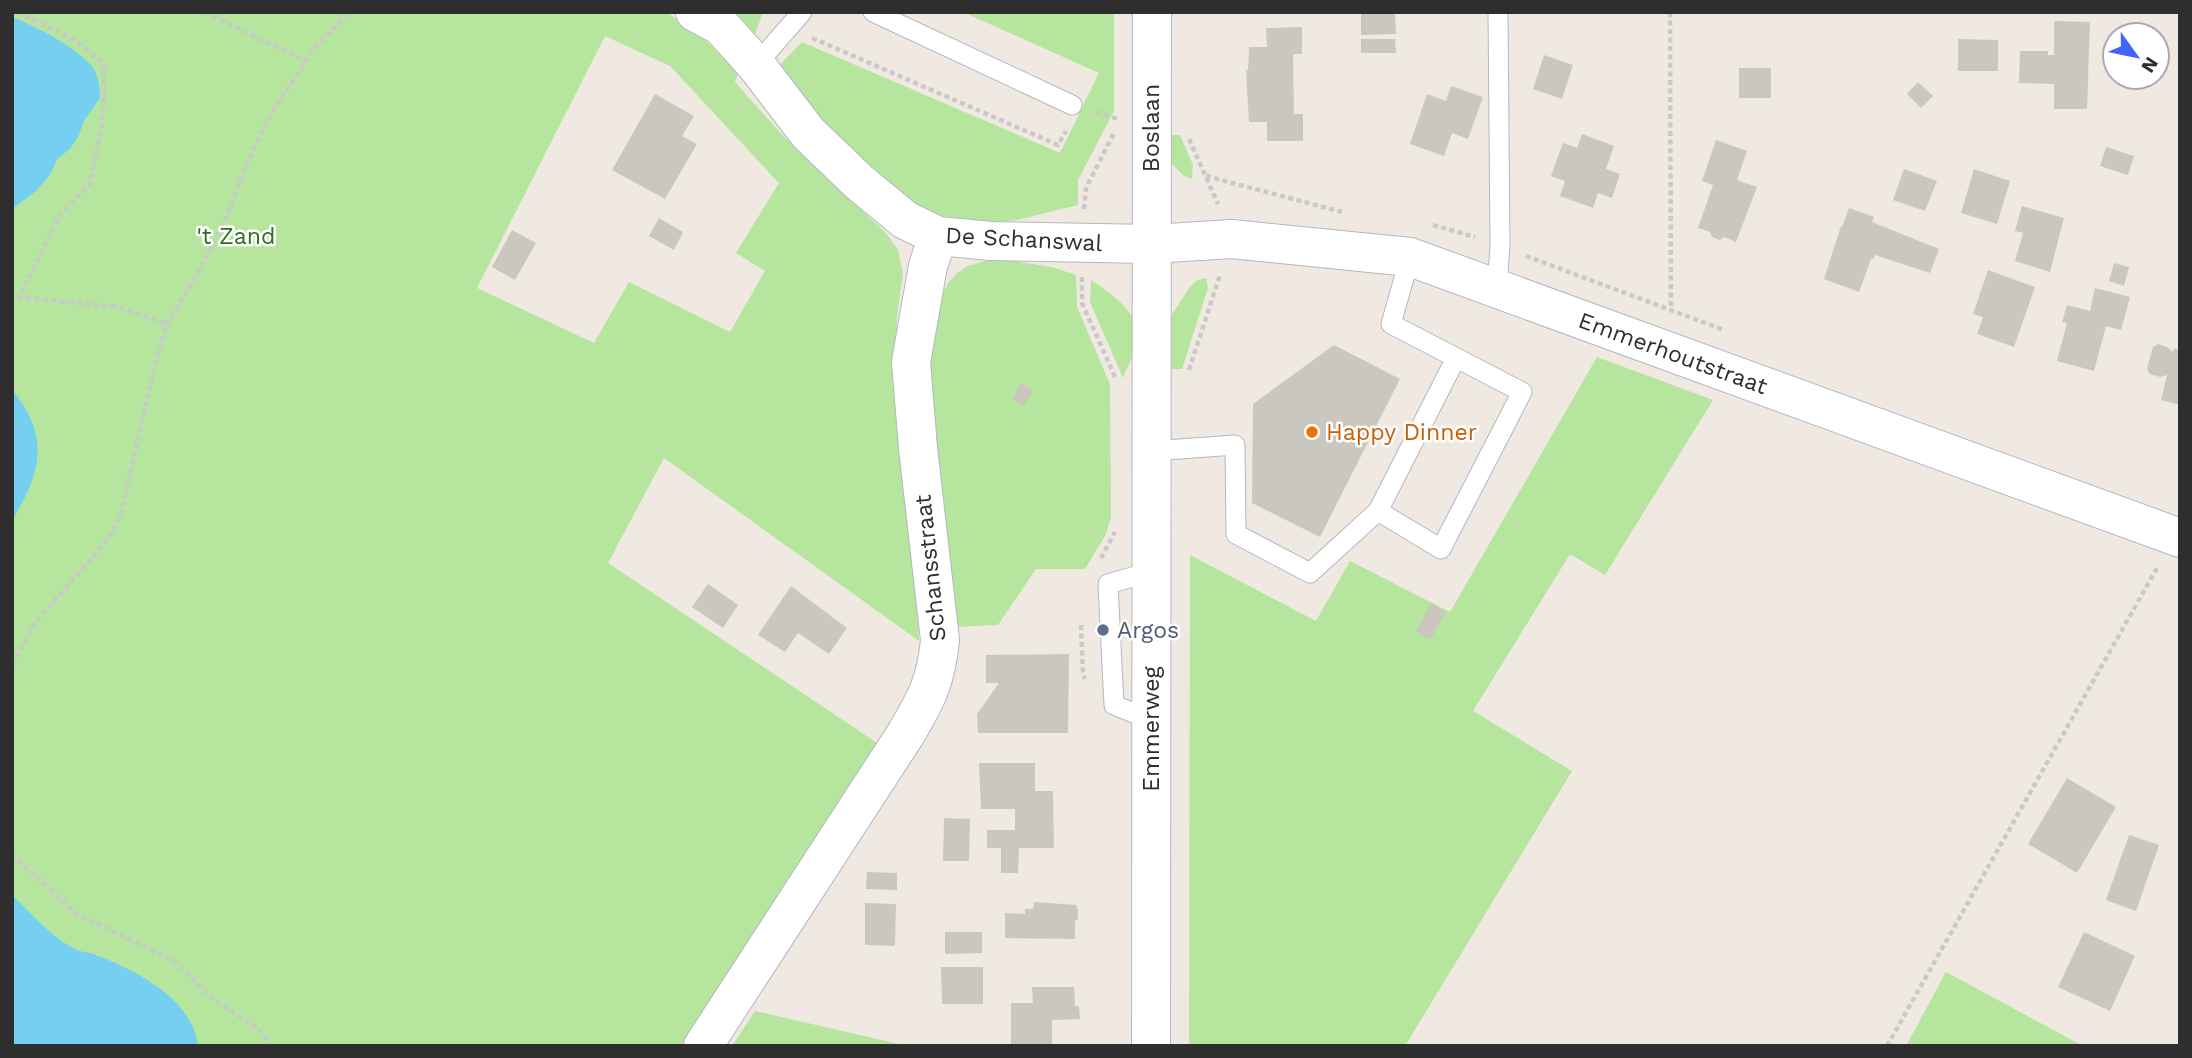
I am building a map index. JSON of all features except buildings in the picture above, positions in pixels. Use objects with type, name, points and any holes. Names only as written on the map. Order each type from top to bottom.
[{"type":"street","name":"De Schanswal","points":[[695,12],[721,26],[756,65],[808,133],[859,182],[905,220],[938,236],[991,242],[1151,244]]},
{"type":"street","name":"Boslaan","points":[[1151,244],[1152,12]]},
{"type":"street","name":"Schansstraat","points":[[703,1046],[905,735],[925,701],[937,669],[940,640],[911,362],[928,267],[938,236]]},
{"type":"street","name":"Emmerhoutstraat","points":[[1151,244],[1232,239],[1410,257],[2174,536]]},
{"type":"street","name":"Emmerweg","points":[[1151,244],[1151,1046]]},
{"type":"lane","points":[[756,65],[802,12]]},
{"type":"lane","points":[[873,12],[1072,105]]},
{"type":"lane","points":[[1497,288],[1500,246],[1498,12]]},
{"type":"lane","points":[[1378,512],[1441,549],[1522,392],[1391,324],[1410,257]]},
{"type":"lane","points":[[1152,452],[1235,445],[1236,534],[1310,573],[1378,512],[1456,358]]},
{"type":"path","points":[[17,12],[75,40],[104,62],[101,131],[90,184],[60,215],[19,297],[117,307],[167,324]]},
{"type":"path","points":[[205,12],[305,61]]},
{"type":"path","points":[[12,665],[34,625],[112,533],[121,514],[157,356],[167,324],[200,270],[228,216],[245,167],[267,121],[305,61],[349,12]]},
{"type":"path","points":[[1670,12],[1671,310]]},
{"type":"path","points":[[801,33],[1058,145],[1069,126]]},
{"type":"path","name":"Boslaan","points":[[1082,244],[1086,188],[1121,120]]},
{"type":"path","name":"Boslaan","points":[[1184,127],[1206,176]]},
{"type":"path","points":[[1189,371],[1232,239]]},
{"type":"path","points":[[1082,244],[1082,303],[1117,382]]},
{"type":"path","points":[[1100,561],[1117,528]]},
{"type":"path","points":[[1887,1046],[2174,536]]},
{"type":"path","points":[[1081,620],[1083,675],[1089,685]]},
{"type":"path","points":[[12,854],[75,913],[174,961],[214,1000],[259,1029],[272,1046]]},
{"type":"green space","name":"'t Zand","points":[[12,12],[667,12],[705,40],[739,71],[735,82],[783,136],[886,233],[898,250],[903,274],[897,316],[895,390],[899,452],[915,576],[919,641],[664,458],[608,563],[883,747],[687,1046],[12,1046]],"holes":[[[605,36],[670,66],[779,183],[736,253],[765,271],[730,332],[629,282],[594,343],[477,288]]]},
{"type":"green space","points":[[734,12],[763,12],[755,34]]},
{"type":"green space","points":[[963,12],[1114,12],[1114,111],[1078,180],[1078,205],[1017,220],[994,222],[943,216],[918,209],[866,170],[777,68],[802,42],[1060,153],[1099,73]]},
{"type":"green space","points":[[1170,135],[1180,135],[1193,165],[1192,179],[1184,176],[1172,164]]},
{"type":"green space","points":[[1007,260],[1052,267],[1076,275],[1077,307],[1110,384],[1111,517],[1105,536],[1085,569],[1036,569],[998,625],[951,627],[922,384],[936,306],[948,283],[968,266],[985,261]]},
{"type":"green space","points":[[1206,278],[1208,288],[1182,369],[1169,369],[1168,321],[1189,288],[1197,280]]},
{"type":"green space","points":[[1091,280],[1122,304],[1136,328],[1136,347],[1123,378],[1090,302]]},
{"type":"green space","points":[[1597,357],[1713,400],[1605,575],[1570,554],[1473,711],[1572,771],[1405,1046],[1189,1046],[1190,555],[1316,621],[1350,561],[1450,612]]},
{"type":"green space","points":[[1946,972],[2083,1046],[1906,1046]]},
{"type":"green space","points":[[755,1011],[908,1046],[732,1046]]},
{"type":"water","points":[[12,17],[45,32],[81,55],[95,71],[100,98],[84,121],[70,149],[57,159],[50,175],[36,191],[12,209]]},
{"type":"water","points":[[12,389],[33,423],[38,455],[30,487],[12,521]]},
{"type":"water","points":[[12,895],[64,943],[126,968],[159,988],[185,1013],[194,1029],[198,1046],[12,1046]]},
{"type":"place","name":"Happy Dinner","points":[[1312,432]]},
{"type":"place","name":"Argos","points":[[1103,630]]}]
